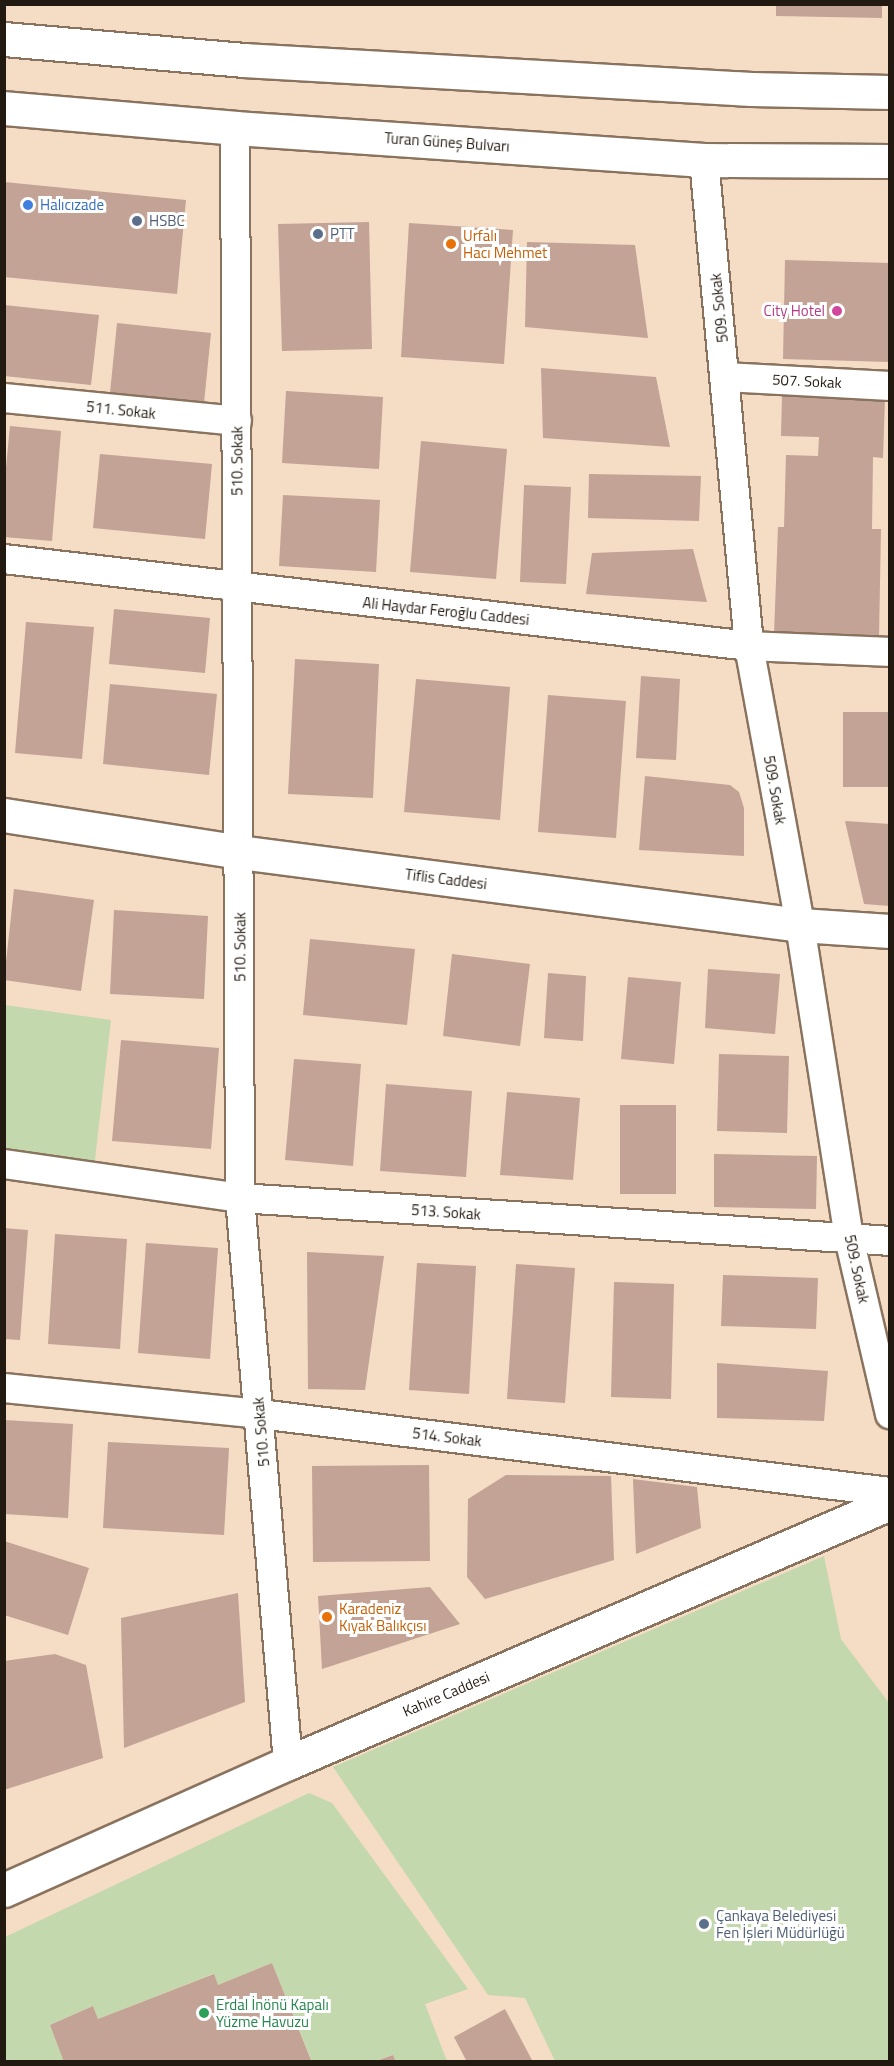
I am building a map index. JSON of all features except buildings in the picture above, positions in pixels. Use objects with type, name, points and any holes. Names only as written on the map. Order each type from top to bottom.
[{"type":"main road","points":[[4,39],[255,61],[751,89],[890,92]]},
{"type":"main road","name":"Turan Güneş Bulvarı","points":[[4,108],[235,128],[704,160],[890,161]]},
{"type":"main road","name":"Tiflis Caddesi","points":[[4,815],[240,852],[800,925],[890,931]]},
{"type":"main road","name":"Kahire Caddesi","points":[[4,1890],[288,1763],[890,1503]]},
{"type":"street","name":"510. Sokak","points":[[235,128],[240,1198],[288,1763]]},
{"type":"street","name":"509. Sokak","points":[[704,160],[749,646],[800,925],[849,1238],[890,1414]]},
{"type":"street","name":"507. Sokak","points":[[725,377],[890,386]]},
{"type":"street","name":"511. Sokak","points":[[4,398],[237,421]]},
{"type":"street","name":"Ali Haydar Feroğlu Caddesi","points":[[4,559],[749,646],[890,652]]},
{"type":"street","name":"513. Sokak","points":[[4,1164],[240,1198],[890,1241]]},
{"type":"street","name":"514. Sokak","points":[[4,1388],[260,1414],[890,1492]]},
{"type":"green space","points":[[5,1005],[111,1020],[93,1177],[5,1164]]},
{"type":"green space","points":[[824,1556],[841,1639],[889,1703],[889,2061],[555,2061],[525,1998],[488,1995],[333,1767]]},
{"type":"green space","points":[[309,1793],[332,1803],[468,1989],[425,2004],[447,2061],[396,2061],[393,2055],[374,2061],[306,2061],[311,2059],[272,1963],[218,1985],[213,1974],[98,2019],[93,2006],[50,2025],[64,2061],[5,2062],[5,1937]]},
{"type":"place","name":"Halıcızade","points":[[28,205]]},
{"type":"place","name":"HSBC","points":[[137,221]]},
{"type":"place","name":"PTT","points":[[318,234]]},
{"type":"place","name":"Urfalı Hacı Mehmet","points":[[451,244]]},
{"type":"place","name":"City Hotel","points":[[837,311]]},
{"type":"place","name":"Karadeniz Kıyak Balıkçısı","points":[[327,1617]]},
{"type":"place","name":"Çankaya Belediyesi Fen İşleri Müdürlüğü","points":[[704,1924]]},
{"type":"place","name":"Erdal İnönü Kapalı Yüzme Havuzu","points":[[204,2013]]}]
